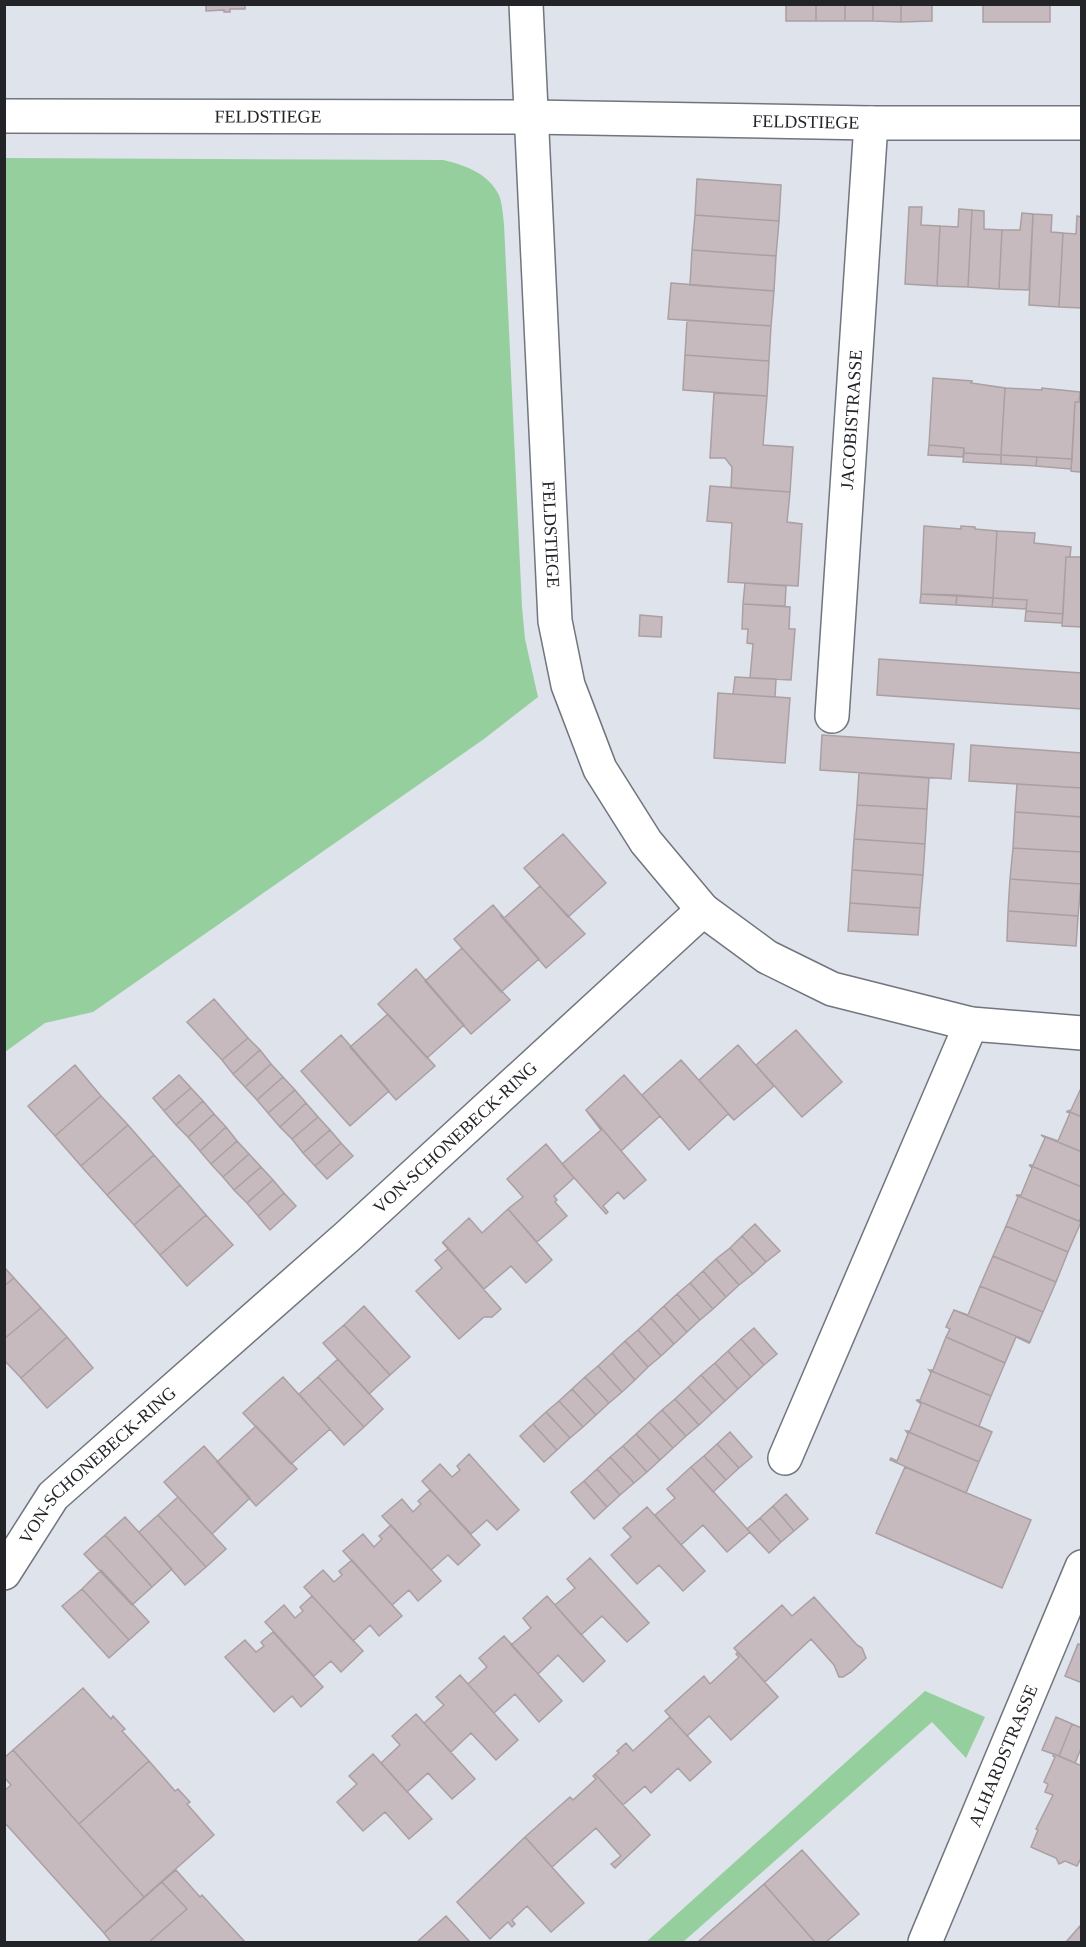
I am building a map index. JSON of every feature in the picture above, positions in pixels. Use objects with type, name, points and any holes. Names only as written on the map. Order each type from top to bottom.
[{"type":"street","points":[[526,4],[530,117]]},
{"type":"street","name":"FELDSTIEGE","points":[[4,116],[530,117],[871,123],[1082,123]]},
{"type":"street","name":"FELDSTIEGE","points":[[530,117],[555,621],[568,685],[600,769],[646,842],[703,910]]},
{"type":"street","name":"JACOBISTRASSE","points":[[832,716],[871,123]]},
{"type":"street","points":[[703,910],[767,957],[832,989],[971,1024],[1082,1034]]},
{"type":"street","name":"VON-SCHONEBECK-RING","points":[[4,1574],[54,1496],[348,1236],[703,910]]},
{"type":"street","points":[[785,1458],[971,1024]]},
{"type":"street","name":"ALHARDSTRASSE","points":[[925,1942],[1082,1568]]},
{"type":"green space","points":[[5,158],[443,160],[467,167],[489,181],[499,195],[504,224],[522,607],[525,639],[538,697],[484,739],[93,1012],[45,1023],[5,1052]]},
{"type":"green space","points":[[925,1691],[985,1717],[966,1758],[932,1722],[683,1942],[646,1942]]},
{"type":"building","points":[[206,4],[245,4],[245,9],[230,9],[230,12],[206,11]]},
{"type":"building","points":[[786,4],[816,4],[816,21],[786,21]]},
{"type":"building","points":[[816,4],[845,4],[845,21],[816,21]]},
{"type":"building","points":[[845,4],[873,4],[873,21],[845,21]]},
{"type":"building","points":[[873,4],[901,4],[901,22],[873,21]]},
{"type":"building","points":[[901,4],[932,4],[932,21],[901,22]]},
{"type":"building","points":[[983,4],[1050,4],[1050,22],[983,22]]},
{"type":"building","points":[[697,179],[781,185],[779,221],[695,215]]},
{"type":"building","points":[[909,207],[922,207],[921,225],[940,226],[937,286],[905,284]]},
{"type":"building","points":[[959,209],[972,210],[968,287],[937,286],[940,226],[958,227]]},
{"type":"building","points":[[972,210],[984,211],[984,229],[1002,230],[999,289],[968,287]]},
{"type":"building","points":[[1022,213],[1033,214],[1029,290],[999,289],[1002,230],[1020,230]]},
{"type":"building","points":[[1033,214],[1052,215],[1051,232],[1063,233],[1059,307],[1029,305]]},
{"type":"building","points":[[695,215],[779,221],[776,256],[692,250]]},
{"type":"building","points":[[1077,216],[1082,217],[1082,308],[1059,307],[1063,233],[1076,234]]},
{"type":"building","points":[[692,250],[776,256],[774,291],[690,285]]},
{"type":"building","points":[[671,283],[774,291],[771,326],[668,319]]},
{"type":"building","points":[[687,320],[771,326],[769,361],[685,355]]},
{"type":"building","points":[[685,355],[769,361],[767,396],[683,390]]},
{"type":"building","points":[[933,378],[972,381],[971,383],[1005,388],[1001,455],[964,453],[964,448],[929,445]]},
{"type":"building","points":[[1005,388],[1042,390],[1042,388],[1080,392],[1079,402],[1075,402],[1072,459],[1001,455]]},
{"type":"building","points":[[714,393],[767,396],[763,445],[793,447],[790,492],[731,488],[732,467],[725,458],[710,458]]},
{"type":"building","points":[[1075,402],[1082,402],[1082,471],[1079,472],[1071,471]]},
{"type":"building","points":[[929,445],[964,448],[963,457],[928,455]]},
{"type":"building","points":[[964,453],[1001,455],[1001,464],[963,462]]},
{"type":"building","points":[[1001,455],[1037,457],[1036,466],[1001,464]]},
{"type":"building","points":[[1037,457],[1072,459],[1071,469],[1036,466]]},
{"type":"building","points":[[710,486],[790,492],[787,522],[802,524],[798,586],[728,582],[732,523],[707,521]]},
{"type":"building","points":[[924,526],[961,529],[961,526],[997,531],[993,598],[921,594]]},
{"type":"building","points":[[997,531],[1035,533],[1034,543],[1071,547],[1070,557],[1066,557],[1063,614],[1026,611],[1027,600],[993,598]]},
{"type":"building","points":[[1066,557],[1082,557],[1082,627],[1062,626]]},
{"type":"building","points":[[745,583],[786,586],[785,606],[743,604]]},
{"type":"building","points":[[921,594],[957,595],[956,605],[920,603]]},
{"type":"building","points":[[957,595],[993,598],[992,607],[956,605]]},
{"type":"building","points":[[993,598],[1027,600],[1026,609],[992,607]]},
{"type":"building","points":[[743,604],[790,607],[789,629],[795,629],[791,680],[750,678],[753,644],[747,643],[748,629],[742,629]]},
{"type":"building","points":[[1026,611],[1063,614],[1062,623],[1025,621]]},
{"type":"building","points":[[640,615],[662,617],[661,637],[639,636]]},
{"type":"building","points":[[879,659],[1082,673],[1082,709],[877,695]]},
{"type":"building","points":[[735,677],[776,679],[775,697],[733,694]]},
{"type":"building","points":[[718,693],[790,698],[785,763],[714,758]]},
{"type":"building","points":[[822,735],[954,744],[951,779],[820,770]]},
{"type":"building","points":[[971,745],[1082,753],[1082,788],[969,781]]},
{"type":"building","points":[[859,773],[929,778],[927,809],[857,805]]},
{"type":"building","points":[[1017,784],[1082,788],[1082,817],[1015,812]]},
{"type":"building","points":[[857,805],[927,809],[925,844],[854,839]]},
{"type":"building","points":[[1015,812],[1082,817],[1082,852],[1013,848]]},
{"type":"building","points":[[563,834],[606,883],[568,917],[524,868]]},
{"type":"building","points":[[854,839],[925,844],[923,875],[852,870]]},
{"type":"building","points":[[1013,848],[1082,852],[1081,884],[1010,879]]},
{"type":"building","points":[[852,870],[923,875],[920,908],[850,903]]},
{"type":"building","points":[[1010,879],[1081,884],[1078,916],[1008,911]]},
{"type":"building","points":[[540,886],[585,934],[546,968],[500,915],[504,918]]},
{"type":"building","points":[[850,903],[920,908],[918,935],[848,931]]},
{"type":"building","points":[[493,905],[539,959],[501,992],[454,939]]},
{"type":"building","points":[[1008,911],[1078,916],[1076,946],[1007,941]]},
{"type":"building","points":[[462,948],[510,1000],[471,1034],[425,981]]},
{"type":"building","points":[[416,969],[464,1025],[427,1058],[378,1004]]},
{"type":"building","points":[[214,999],[248,1038],[222,1060],[187,1022]]},
{"type":"building","points":[[388,1014],[435,1066],[396,1100],[350,1047]]},
{"type":"building","points":[[796,1030],[842,1082],[802,1117],[756,1065]]},
{"type":"building","points":[[341,1035],[389,1091],[350,1126],[301,1071]]},
{"type":"building","points":[[248,1038],[260,1050],[233,1074],[222,1060]]},
{"type":"building","points":[[738,1045],[774,1086],[734,1120],[699,1080]]},
{"type":"building","points":[[260,1050],[271,1064],[245,1087],[233,1074]]},
{"type":"building","points":[[681,1060],[734,1120],[728,1114],[689,1150],[642,1095]]},
{"type":"building","points":[[271,1064],[283,1077],[257,1100],[245,1087]]},
{"type":"building","points":[[75,1065],[101,1096],[55,1136],[28,1106]]},
{"type":"building","points":[[179,1075],[191,1088],[164,1111],[153,1098]]},
{"type":"building","points":[[624,1075],[660,1116],[621,1151],[586,1110]]},
{"type":"building","points":[[283,1077],[295,1090],[268,1113],[257,1100]]},
{"type":"building","points":[[1082,1086],[1082,1117],[1068,1111],[1071,1110]]},
{"type":"building","points":[[191,1088],[203,1101],[176,1125],[164,1111]]},
{"type":"building","points":[[295,1090],[306,1103],[280,1127],[268,1113]]},
{"type":"building","points":[[101,1096],[128,1125],[81,1166],[55,1136]]},
{"type":"building","points":[[203,1101],[214,1114],[188,1137],[176,1125]]},
{"type":"building","points":[[306,1103],[318,1117],[292,1139],[280,1127]]},
{"type":"building","points":[[586,1110],[646,1180],[624,1199],[618,1192],[603,1206],[608,1212],[606,1214],[562,1164],[601,1130]]},
{"type":"building","points":[[1068,1111],[1082,1117],[1082,1152],[1041,1135],[1058,1141],[1070,1113]]},
{"type":"building","points":[[214,1114],[226,1127],[200,1151],[188,1137]]},
{"type":"building","points":[[318,1117],[330,1130],[303,1153],[292,1139]]},
{"type":"building","points":[[128,1125],[154,1155],[107,1195],[81,1166]]},
{"type":"building","points":[[226,1127],[237,1141],[211,1164],[200,1151]]},
{"type":"building","points":[[330,1130],[341,1143],[315,1166],[303,1153]]},
{"type":"building","points":[[1041,1135],[1082,1152],[1082,1187],[1029,1165],[1033,1165],[1045,1138]]},
{"type":"building","points":[[237,1141],[249,1154],[223,1177],[211,1164]]},
{"type":"building","points":[[341,1143],[353,1156],[327,1179],[315,1166]]},
{"type":"building","points":[[546,1144],[574,1178],[554,1196],[557,1200],[555,1202],[567,1216],[537,1242],[508,1209],[523,1197],[507,1179]]},
{"type":"building","points":[[249,1154],[261,1167],[234,1190],[223,1177]]},
{"type":"building","points":[[154,1155],[180,1185],[134,1225],[107,1195]]},
{"type":"building","points":[[1029,1165],[1082,1187],[1082,1216],[1079,1221],[1081,1222],[1016,1195],[1021,1195],[1032,1168]]},
{"type":"building","points":[[261,1167],[273,1180],[247,1203],[234,1190]]},
{"type":"building","points":[[273,1180],[284,1193],[258,1216],[247,1203]]},
{"type":"building","points":[[180,1185],[206,1215],[160,1255],[134,1225]]},
{"type":"building","points":[[284,1193],[296,1206],[270,1230],[258,1216]]},
{"type":"building","points":[[1016,1195],[1081,1222],[1068,1252],[1006,1226],[1018,1197]]},
{"type":"building","points":[[508,1209],[552,1260],[526,1283],[511,1266],[484,1289],[443,1242],[469,1218],[482,1233]]},
{"type":"building","points":[[206,1215],[233,1245],[187,1286],[160,1255]]},
{"type":"building","points":[[755,1224],[780,1251],[766,1262],[742,1236]]},
{"type":"building","points":[[1006,1226],[1068,1252],[1056,1282],[993,1256]]},
{"type":"building","points":[[742,1236],[766,1262],[753,1274],[730,1248]]},
{"type":"building","points":[[442,1242],[501,1309],[492,1317],[484,1317],[459,1339],[416,1291],[442,1268],[435,1260],[448,1249]]},
{"type":"building","points":[[730,1248],[753,1274],[739,1285],[716,1259]]},
{"type":"building","points":[[993,1256],[1056,1282],[1043,1312],[980,1286]]},
{"type":"building","points":[[716,1259],[739,1285],[726,1297],[703,1271]]},
{"type":"building","points":[[4,1267],[14,1278],[4,1286]]},
{"type":"building","points":[[703,1271],[726,1297],[713,1309],[690,1283]]},
{"type":"building","points":[[14,1278],[41,1308],[4,1339],[4,1286]]},
{"type":"building","points":[[690,1283],[713,1309],[700,1320],[677,1294]]},
{"type":"building","points":[[980,1286],[1043,1312],[1030,1342],[954,1310],[968,1315]]},
{"type":"building","points":[[677,1294],[700,1320],[687,1332],[664,1306]]},
{"type":"building","points":[[364,1306],[410,1357],[390,1375],[344,1325]]},
{"type":"building","points":[[664,1306],[687,1332],[674,1344],[651,1318]]},
{"type":"building","points":[[41,1308],[67,1337],[21,1378],[4,1360],[4,1339]]},
{"type":"building","points":[[954,1310],[1030,1342],[1016,1337],[1005,1363],[946,1337],[950,1329],[946,1327]]},
{"type":"building","points":[[651,1318],[674,1344],[661,1356],[638,1330]]},
{"type":"building","points":[[344,1325],[390,1375],[369,1394],[323,1343]]},
{"type":"building","points":[[754,1328],[777,1354],[764,1365],[741,1339]]},
{"type":"building","points":[[638,1330],[661,1356],[648,1367],[625,1341]]},
{"type":"building","points":[[67,1337],[93,1368],[47,1408],[21,1378]]},
{"type":"building","points":[[946,1337],[1005,1363],[991,1396],[929,1370],[933,1370]]},
{"type":"building","points":[[741,1339],[764,1365],[751,1377],[728,1351]]},
{"type":"building","points":[[625,1341],[648,1367],[635,1380],[612,1353]]},
{"type":"building","points":[[728,1351],[751,1377],[738,1389],[715,1363]]},
{"type":"building","points":[[612,1353],[635,1380],[622,1392],[598,1366]]},
{"type":"building","points":[[338,1359],[383,1409],[364,1427],[318,1377]]},
{"type":"building","points":[[715,1363],[738,1389],[725,1401],[701,1375]]},
{"type":"building","points":[[598,1366],[622,1392],[609,1403],[585,1377]]},
{"type":"building","points":[[929,1370],[991,1396],[979,1426],[992,1432],[916,1400],[920,1400],[931,1373]]},
{"type":"building","points":[[701,1375],[725,1401],[712,1413],[688,1387]]},
{"type":"building","points":[[283,1377],[330,1429],[291,1464],[243,1413]]},
{"type":"building","points":[[318,1377],[364,1427],[344,1445],[299,1394]]},
{"type":"building","points":[[585,1377],[609,1403],[596,1415],[572,1389]]},
{"type":"building","points":[[688,1387],[712,1413],[699,1425],[675,1399]]},
{"type":"building","points":[[572,1389],[596,1415],[583,1427],[559,1401]]},
{"type":"building","points":[[675,1399],[699,1425],[686,1436],[662,1410]]},
{"type":"building","points":[[916,1400],[992,1432],[979,1462],[906,1431],[910,1431],[921,1404]]},
{"type":"building","points":[[559,1401],[583,1427],[570,1438],[546,1412]]},
{"type":"building","points":[[662,1410],[686,1436],[673,1448],[649,1422]]},
{"type":"building","points":[[546,1412],[570,1438],[557,1450],[533,1424]]},
{"type":"building","points":[[649,1422],[673,1448],[660,1460],[636,1434]]},
{"type":"building","points":[[533,1424],[557,1450],[544,1462],[520,1436]]},
{"type":"building","points":[[256,1426],[297,1469],[256,1506],[217,1462]]},
{"type":"building","points":[[906,1431],[979,1462],[966,1493],[890,1460],[891,1458],[897,1461],[908,1434]]},
{"type":"building","points":[[730,1432],[752,1457],[739,1468],[717,1444]]},
{"type":"building","points":[[636,1434],[660,1460],[647,1472],[623,1446]]},
{"type":"building","points":[[717,1444],[739,1468],[726,1480],[704,1456]]},
{"type":"building","points":[[204,1446],[250,1498],[212,1534],[164,1482]]},
{"type":"building","points":[[623,1446],[647,1472],[634,1483],[610,1457]]},
{"type":"building","points":[[469,1454],[519,1510],[497,1530],[487,1520],[471,1534],[422,1481],[440,1464],[452,1477],[460,1470],[457,1466]]},
{"type":"building","points":[[704,1456],[726,1480],[713,1492],[691,1467]]},
{"type":"building","points":[[610,1457],[634,1483],[620,1495],[597,1469]]},
{"type":"building","points":[[691,1467],[750,1532],[727,1552],[703,1525],[681,1545],[655,1515],[675,1498],[667,1489]]},
{"type":"building","points":[[905,1467],[1031,1520],[1002,1588],[876,1533]]},
{"type":"building","points":[[597,1469],[620,1495],[607,1507],[584,1481]]},
{"type":"building","points":[[584,1481],[607,1507],[594,1519],[571,1492]]},
{"type":"building","points":[[430,1490],[480,1545],[458,1565],[448,1555],[431,1570],[382,1516],[402,1499],[413,1512],[421,1504],[418,1501]]},
{"type":"building","points":[[786,1494],[808,1519],[794,1531],[773,1506]]},
{"type":"building","points":[[178,1497],[226,1549],[206,1567],[158,1515]]},
{"type":"building","points":[[773,1506],[794,1531],[781,1542],[760,1518]]},
{"type":"building","points":[[647,1507],[705,1571],[683,1591],[659,1565],[637,1584],[611,1555],[631,1537],[623,1528]]},
{"type":"building","points":[[158,1515],[206,1567],[185,1585],[139,1532]]},
{"type":"building","points":[[125,1517],[172,1569],[152,1587],[105,1535]]},
{"type":"building","points":[[760,1518],[781,1542],[769,1553],[747,1529]]},
{"type":"building","points":[[391,1525],[441,1581],[418,1601],[409,1590],[392,1605],[343,1551],[363,1534],[374,1547],[382,1539],[379,1536]]},
{"type":"building","points":[[105,1535],[152,1587],[132,1605],[84,1554]]},
{"type":"building","points":[[590,1558],[649,1623],[627,1642],[602,1616],[581,1635],[555,1605],[575,1588],[567,1579]]},
{"type":"building","points":[[352,1560],[402,1616],[379,1636],[370,1625],[353,1641],[304,1587],[323,1570],[334,1582],[342,1575],[339,1571]]},
{"type":"building","points":[[101,1570],[149,1622],[129,1640],[82,1589]]},
{"type":"building","points":[[82,1589],[129,1640],[109,1658],[62,1606]]},
{"type":"building","points":[[312,1596],[363,1651],[341,1672],[331,1661],[314,1676],[265,1622],[284,1605],[295,1618],[303,1611],[300,1607]]},
{"type":"building","points":[[547,1596],[605,1661],[583,1682],[558,1655],[538,1674],[511,1645],[531,1628],[523,1618]]},
{"type":"building","points":[[814,1597],[862,1648],[866,1658],[851,1672],[839,1677],[834,1665],[811,1639],[765,1682],[734,1648],[782,1605],[792,1616]]},
{"type":"building","points":[[273,1632],[323,1687],[301,1707],[292,1696],[274,1712],[225,1657],[245,1640],[256,1652],[264,1646],[261,1642]]},
{"type":"building","points":[[504,1636],[562,1701],[539,1722],[515,1694],[494,1713],[468,1684],[487,1667],[479,1658]]},
{"type":"building","points":[[1078,1644],[1082,1645],[1082,1683],[1065,1676]]},
{"type":"building","points":[[738,1652],[778,1697],[731,1740],[709,1716],[687,1736],[665,1711],[704,1676],[710,1684],[739,1657],[736,1654]]},
{"type":"building","points":[[460,1675],[518,1740],[496,1760],[471,1733],[451,1752],[424,1723],[444,1705],[436,1697]]},
{"type":"building","points":[[83,1688],[111,1719],[113,1716],[125,1729],[122,1731],[149,1761],[79,1824],[13,1750]]},
{"type":"building","points":[[416,1714],[475,1779],[452,1799],[428,1773],[407,1792],[381,1763],[400,1745],[392,1736]]},
{"type":"building","points":[[670,1717],[711,1762],[690,1781],[678,1768],[651,1793],[645,1786],[623,1805],[595,1774],[619,1753],[617,1751],[626,1743],[633,1751]]},
{"type":"building","points":[[1056,1717],[1072,1724],[1059,1756],[1042,1750]]},
{"type":"building","points":[[1072,1724],[1082,1728],[1082,1746],[1075,1763],[1059,1756]]},
{"type":"building","points":[[13,1750],[144,1897],[104,1933],[4,1822],[4,1791],[11,1785],[4,1777],[4,1758]]},
{"type":"building","points":[[373,1754],[432,1819],[409,1839],[385,1812],[363,1831],[337,1802],[357,1784],[349,1776]]},
{"type":"building","points":[[1054,1754],[1082,1766],[1082,1861],[1080,1860],[1077,1866],[1065,1861],[1059,1864],[1056,1858],[1031,1847],[1038,1830],[1036,1829],[1053,1795],[1045,1792],[1048,1784],[1044,1782],[1055,1757]]},
{"type":"building","points":[[149,1761],[175,1791],[178,1789],[190,1802],[187,1804],[214,1835],[144,1897],[79,1824]]},
{"type":"building","points":[[595,1774],[650,1835],[615,1868],[611,1864],[621,1856],[596,1828],[552,1867],[525,1837],[570,1797],[573,1800],[596,1779],[593,1776]]},
{"type":"building","points":[[525,1837],[584,1903],[551,1932],[527,1906],[512,1920],[515,1924],[512,1927],[508,1922],[490,1939],[457,1902]]},
{"type":"building","points":[[802,1850],[859,1914],[826,1942],[815,1942],[764,1884]]},
{"type":"building","points":[[176,1870],[245,1942],[149,1942],[187,1909],[162,1882]]},
{"type":"building","points":[[162,1882],[187,1909],[149,1942],[111,1942],[104,1933]]},
{"type":"building","points":[[764,1884],[815,1942],[698,1942]]},
{"type":"building","points":[[446,1916],[470,1942],[417,1942]]},
{"type":"building","points":[[1080,1926],[1082,1942],[1066,1942]]}]
